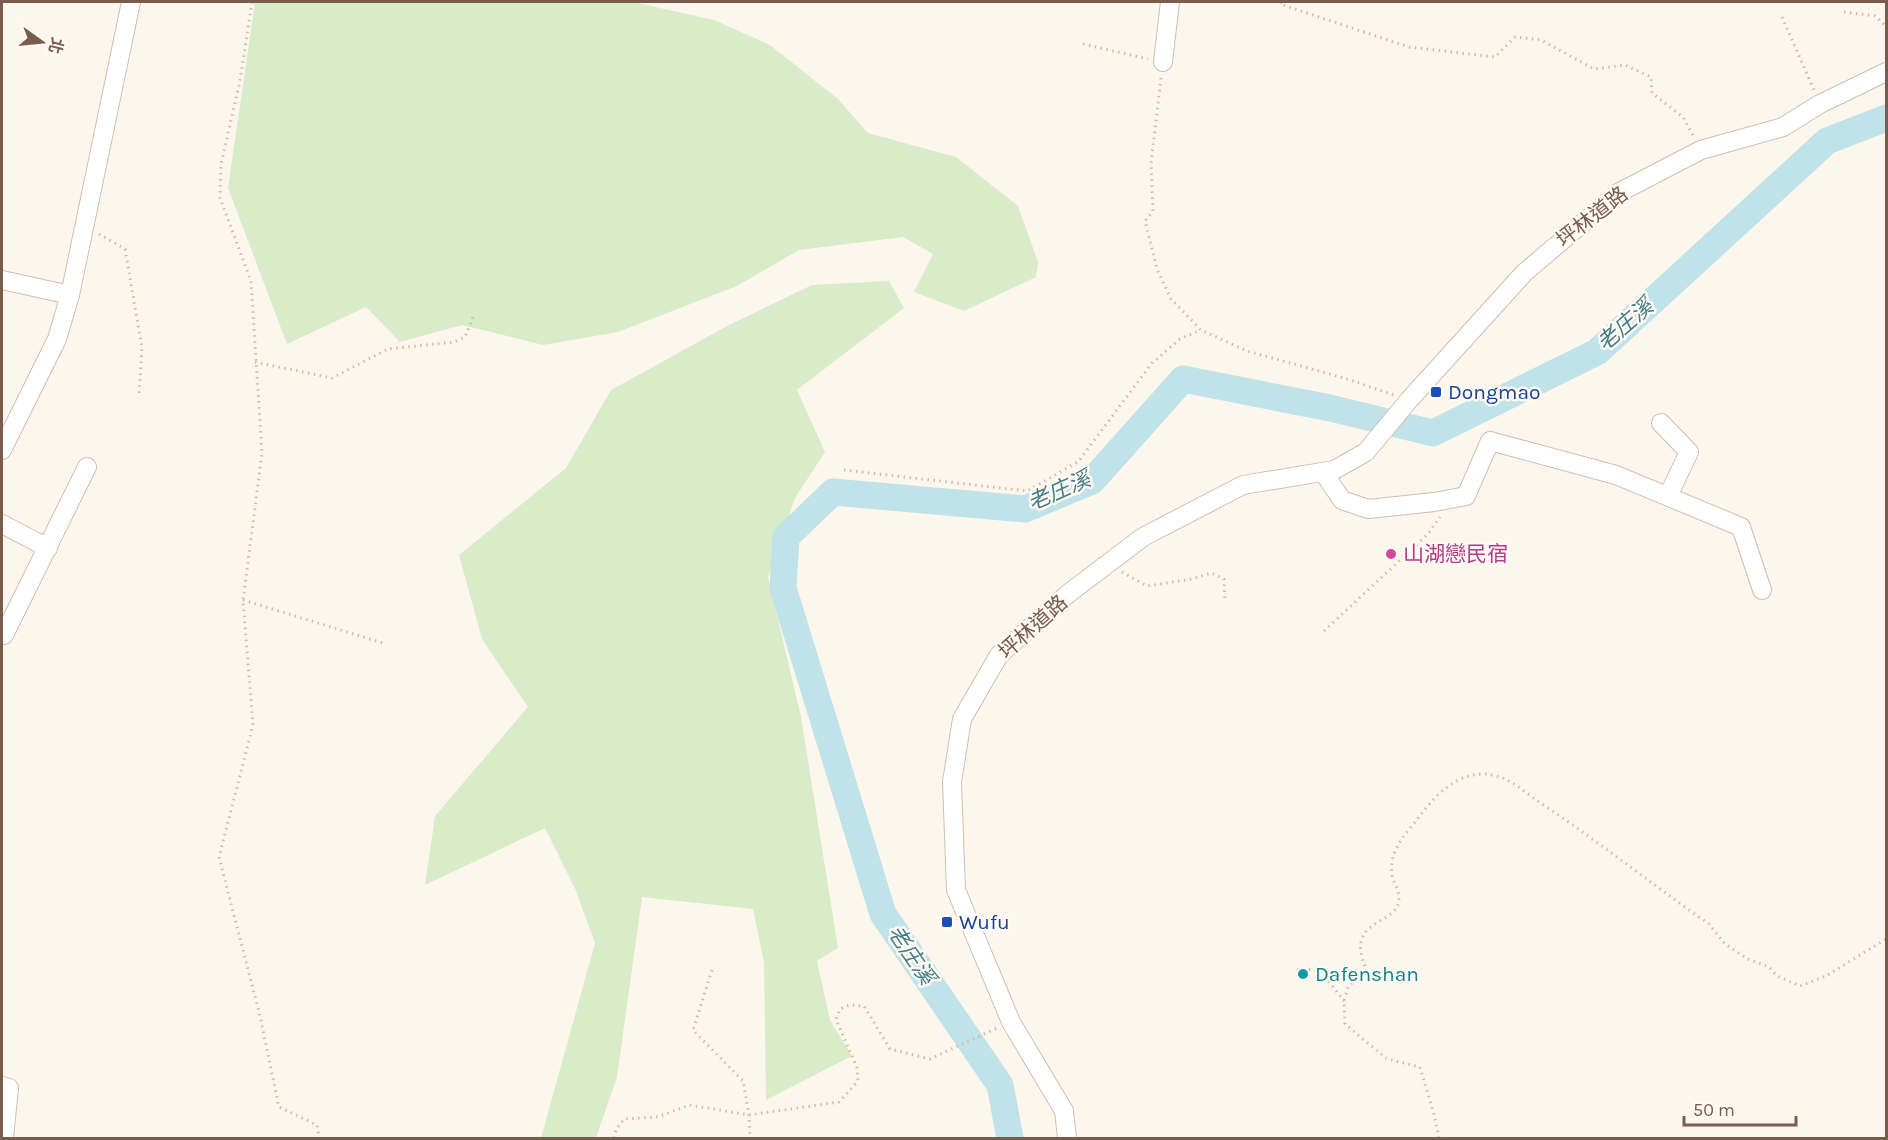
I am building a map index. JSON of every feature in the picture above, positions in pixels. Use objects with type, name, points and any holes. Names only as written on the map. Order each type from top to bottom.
[{"type":"street","points":[[2,450],[57,339],[70,295],[131,2]]},
{"type":"street","points":[[1163,62],[1170,2]]},
{"type":"street","name":"坪林道路","points":[[1067,1138],[1064,1111],[1011,1022],[956,890],[952,782],[962,719],[999,655],[1069,593],[1143,537],[1243,485],[1334,470],[1366,452],[1409,400],[1524,273],[1618,192],[1701,150],[1783,127],[1820,104],[1887,72]]},
{"type":"street","points":[[2,280],[70,295]]},
{"type":"street","points":[[1661,423],[1689,452],[1668,496]]},
{"type":"street","points":[[1323,472],[1342,500],[1368,509],[1454,499],[1466,496],[1490,441],[1616,475],[1741,527],[1762,590]]},
{"type":"street","points":[[4,635],[87,467]]},
{"type":"street","points":[[2,524],[48,548]]},
{"type":"street","points":[[2,1086],[9,1088],[4,1138]]},
{"type":"path","points":[[252,2],[240,81],[221,164],[220,198],[251,281],[262,453],[243,600],[253,725],[219,857],[260,1016],[279,1107],[317,1125],[319,1138]]},
{"type":"path","points":[[1281,2],[1280,4],[1409,46],[1495,57],[1515,37],[1541,40],[1594,69],[1625,65],[1651,77],[1652,93],[1683,117],[1701,150]]},
{"type":"path","points":[[1844,12],[1875,16],[1887,26]]},
{"type":"path","points":[[1782,17],[1820,104]]},
{"type":"path","points":[[1083,44],[1163,62],[1151,163],[1153,211],[1145,221],[1157,269],[1171,299],[1201,330],[1247,351],[1344,378],[1409,400]]},
{"type":"path","points":[[84,225],[125,249],[142,348],[140,394]]},
{"type":"path","points":[[255,362],[332,378],[388,349],[454,342],[465,337],[473,316]]},
{"type":"path","points":[[844,470],[1027,491],[1078,462],[1152,363],[1180,339],[1201,330]]},
{"type":"path","points":[[1324,631],[1428,534],[1454,499]]},
{"type":"path","points":[[1107,564],[1147,586],[1192,579],[1211,573],[1224,579],[1225,602]]},
{"type":"path","points":[[243,600],[383,643]]},
{"type":"path","points":[[1439,1138],[1419,1067],[1387,1059],[1345,1024],[1344,1001],[1348,987],[1366,969],[1360,945],[1364,932],[1383,918],[1394,914],[1399,906],[1399,893],[1392,877],[1391,858],[1397,844],[1432,800],[1454,782],[1467,776],[1494,775],[1512,783],[1574,825],[1709,924],[1725,944],[1748,959],[1800,986],[1826,976],[1887,939]]},
{"type":"path","points":[[1298,970],[1313,969],[1326,978],[1344,1001]]},
{"type":"path","points":[[712,970],[693,1030],[743,1082],[749,1115],[750,1138]]},
{"type":"path","points":[[614,1138],[616,1130],[624,1119],[658,1117],[689,1106],[749,1115],[839,1102],[858,1081],[857,1068],[836,1019],[840,1009],[849,1005],[864,1006],[890,1048],[930,1059],[1011,1022]]},
{"type":"green space","points":[[255,2],[633,2],[714,20],[770,45],[838,99],[868,133],[956,157],[1018,206],[1038,262],[1036,277],[964,311],[914,292],[933,254],[903,237],[799,250],[737,286],[618,332],[543,345],[462,325],[400,342],[366,307],[287,344],[228,188]]},
{"type":"green space","points":[[889,281],[904,308],[797,390],[825,452],[795,498],[768,577],[801,717],[838,948],[817,961],[830,1020],[852,1056],[766,1100],[764,963],[753,909],[642,897],[617,1077],[596,1138],[541,1138],[595,943],[576,891],[545,828],[425,885],[435,816],[528,707],[482,639],[459,555],[566,468],[611,390],[729,325],[812,285]]},
{"type":"waterway","name":"老庄溪","points":[[1010,1138],[1000,1085],[883,914],[783,588],[786,537],[833,492],[1025,509],[1092,481],[1183,379],[1330,408],[1433,433],[1597,352],[1827,141],[1886,118]]},
{"type":"place","name":"Dongmao","points":[[1436,392]]},
{"type":"place","name":"山湖戀民宿","points":[[1391,554]]},
{"type":"place","name":"Wufu","points":[[947,922]]},
{"type":"place","name":"Dafenshan","points":[[1303,974]]}]
